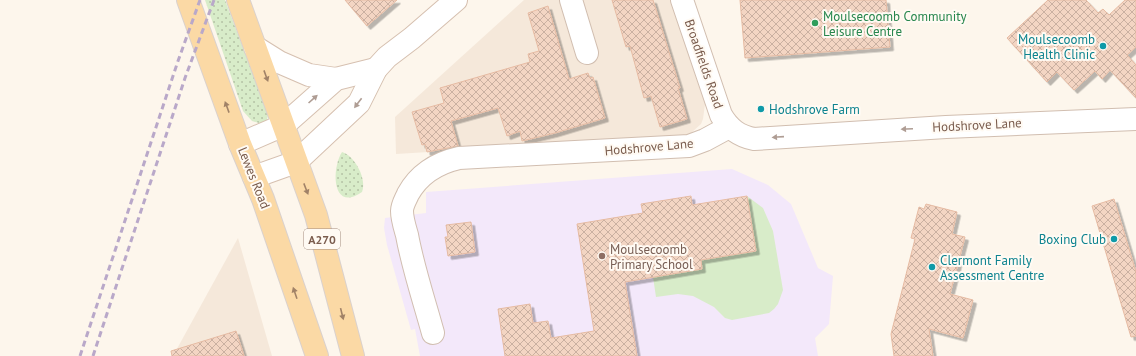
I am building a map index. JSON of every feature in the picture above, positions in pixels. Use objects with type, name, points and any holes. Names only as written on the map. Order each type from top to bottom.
[{"type":"main road","name":"Lewes Road","points":[[188,0],[240,144],[275,234],[317,356]]},
{"type":"main road","name":"A270","points":[[238,0],[316,216],[352,356]]},
{"type":"street","points":[[254,177],[296,162],[359,103],[376,69],[387,57],[412,38],[456,0]]},
{"type":"street","points":[[571,0],[587,53]]},
{"type":"street","name":"Broadfields Road","points":[[682,0],[721,115],[729,127]]},
{"type":"street","points":[[255,47],[279,62],[309,75],[336,79],[376,69]]},
{"type":"street","points":[[240,144],[284,125],[336,79]]},
{"type":"street","name":"Hodshrove Lane","points":[[433,333],[409,247],[402,212],[406,199],[418,179],[432,168],[450,160],[459,158],[689,146],[705,140],[729,127],[741,136],[754,139],[946,126],[1136,119]]},
{"type":"shaded area","points":[[524,0],[670,0],[705,104],[701,124],[685,136],[396,154],[395,117]]},
{"type":"shaded area","name":"Moulsecoomb Primary School","points":[[732,169],[768,185],[791,204],[818,268],[833,276],[829,324],[815,338],[818,356],[420,356],[415,329],[411,330],[387,245],[384,228],[385,218],[426,213],[426,192]]},
{"type":"shaded area","points":[[238,238],[272,356],[173,356]]},
{"type":"green space","points":[[205,0],[225,0],[268,114],[267,120],[262,124],[252,121],[243,111]]},
{"type":"green space","points":[[342,152],[347,154],[355,163],[359,169],[363,181],[362,192],[352,197],[345,197],[340,193],[337,186],[336,168],[338,159]]},
{"type":"green space","points":[[747,196],[763,208],[773,231],[783,290],[778,304],[774,309],[769,313],[732,320],[725,318],[714,307],[693,296],[678,294],[656,297],[653,277],[702,269],[701,260],[756,251]]},
{"type":"building","points":[[345,0],[397,0],[367,26]]},
{"type":"building","points":[[612,0],[653,0],[680,88],[678,88],[687,119],[660,127],[651,96],[644,98],[630,46],[626,47]]},
{"type":"building","name":"Moulsecoomb Community Leisure Centre","points":[[740,0],[886,0],[890,47],[745,58]]},
{"type":"building","name":"Moulsecoomb Health Clinic","points":[[1048,0],[1086,0],[1098,13],[1103,9],[1109,15],[1125,0],[1136,0],[1136,47],[1127,55],[1136,65],[1136,98],[1110,70],[1102,79],[1095,71],[1074,90],[1057,72],[1047,82],[1007,38]]},
{"type":"building","points":[[548,6],[569,79],[588,73],[590,78],[593,77],[605,118],[522,141],[520,131],[507,136],[498,108],[451,121],[458,146],[427,152],[425,144],[422,145],[412,112],[444,103],[440,88],[530,62],[528,54],[539,51],[528,13]]},
{"type":"building","points":[[691,196],[692,205],[747,196],[756,251],[701,260],[702,269],[625,282],[637,356],[505,356],[498,309],[530,304],[533,323],[548,321],[551,338],[594,331],[577,224],[643,213],[641,204]]},
{"type":"building","name":"Boxing Club","points":[[1114,199],[1136,272],[1136,336],[1131,337],[1092,206]]},
{"type":"building","name":"Clermont Family Assessment Centre","points":[[926,204],[957,212],[952,234],[965,237],[950,294],[973,300],[963,338],[929,329],[933,356],[894,356],[891,334],[915,239],[911,238],[919,207],[924,209]]},
{"type":"building","points":[[471,222],[475,252],[448,256],[445,237],[448,237],[446,225]]},
{"type":"building","points":[[236,331],[244,356],[172,356],[171,351]]},
{"type":"railway","points":[[80,356],[178,61],[200,0]]},
{"type":"railway","points":[[93,356],[185,78],[214,0]]},
{"type":"place","name":"Moulsecoomb Community Leisure Centre","points":[[815,23]]},
{"type":"place","name":"Moulsecoomb Health Clinic","points":[[1103,46]]},
{"type":"place","name":"Hodshrove Farm","points":[[761,109]]},
{"type":"place","name":"Boxing Club","points":[[1114,239]]},
{"type":"place","name":"Moulsecoomb Primary School","points":[[602,256]]},
{"type":"place","name":"Clermont Family Assessment Centre","points":[[932,267]]}]
